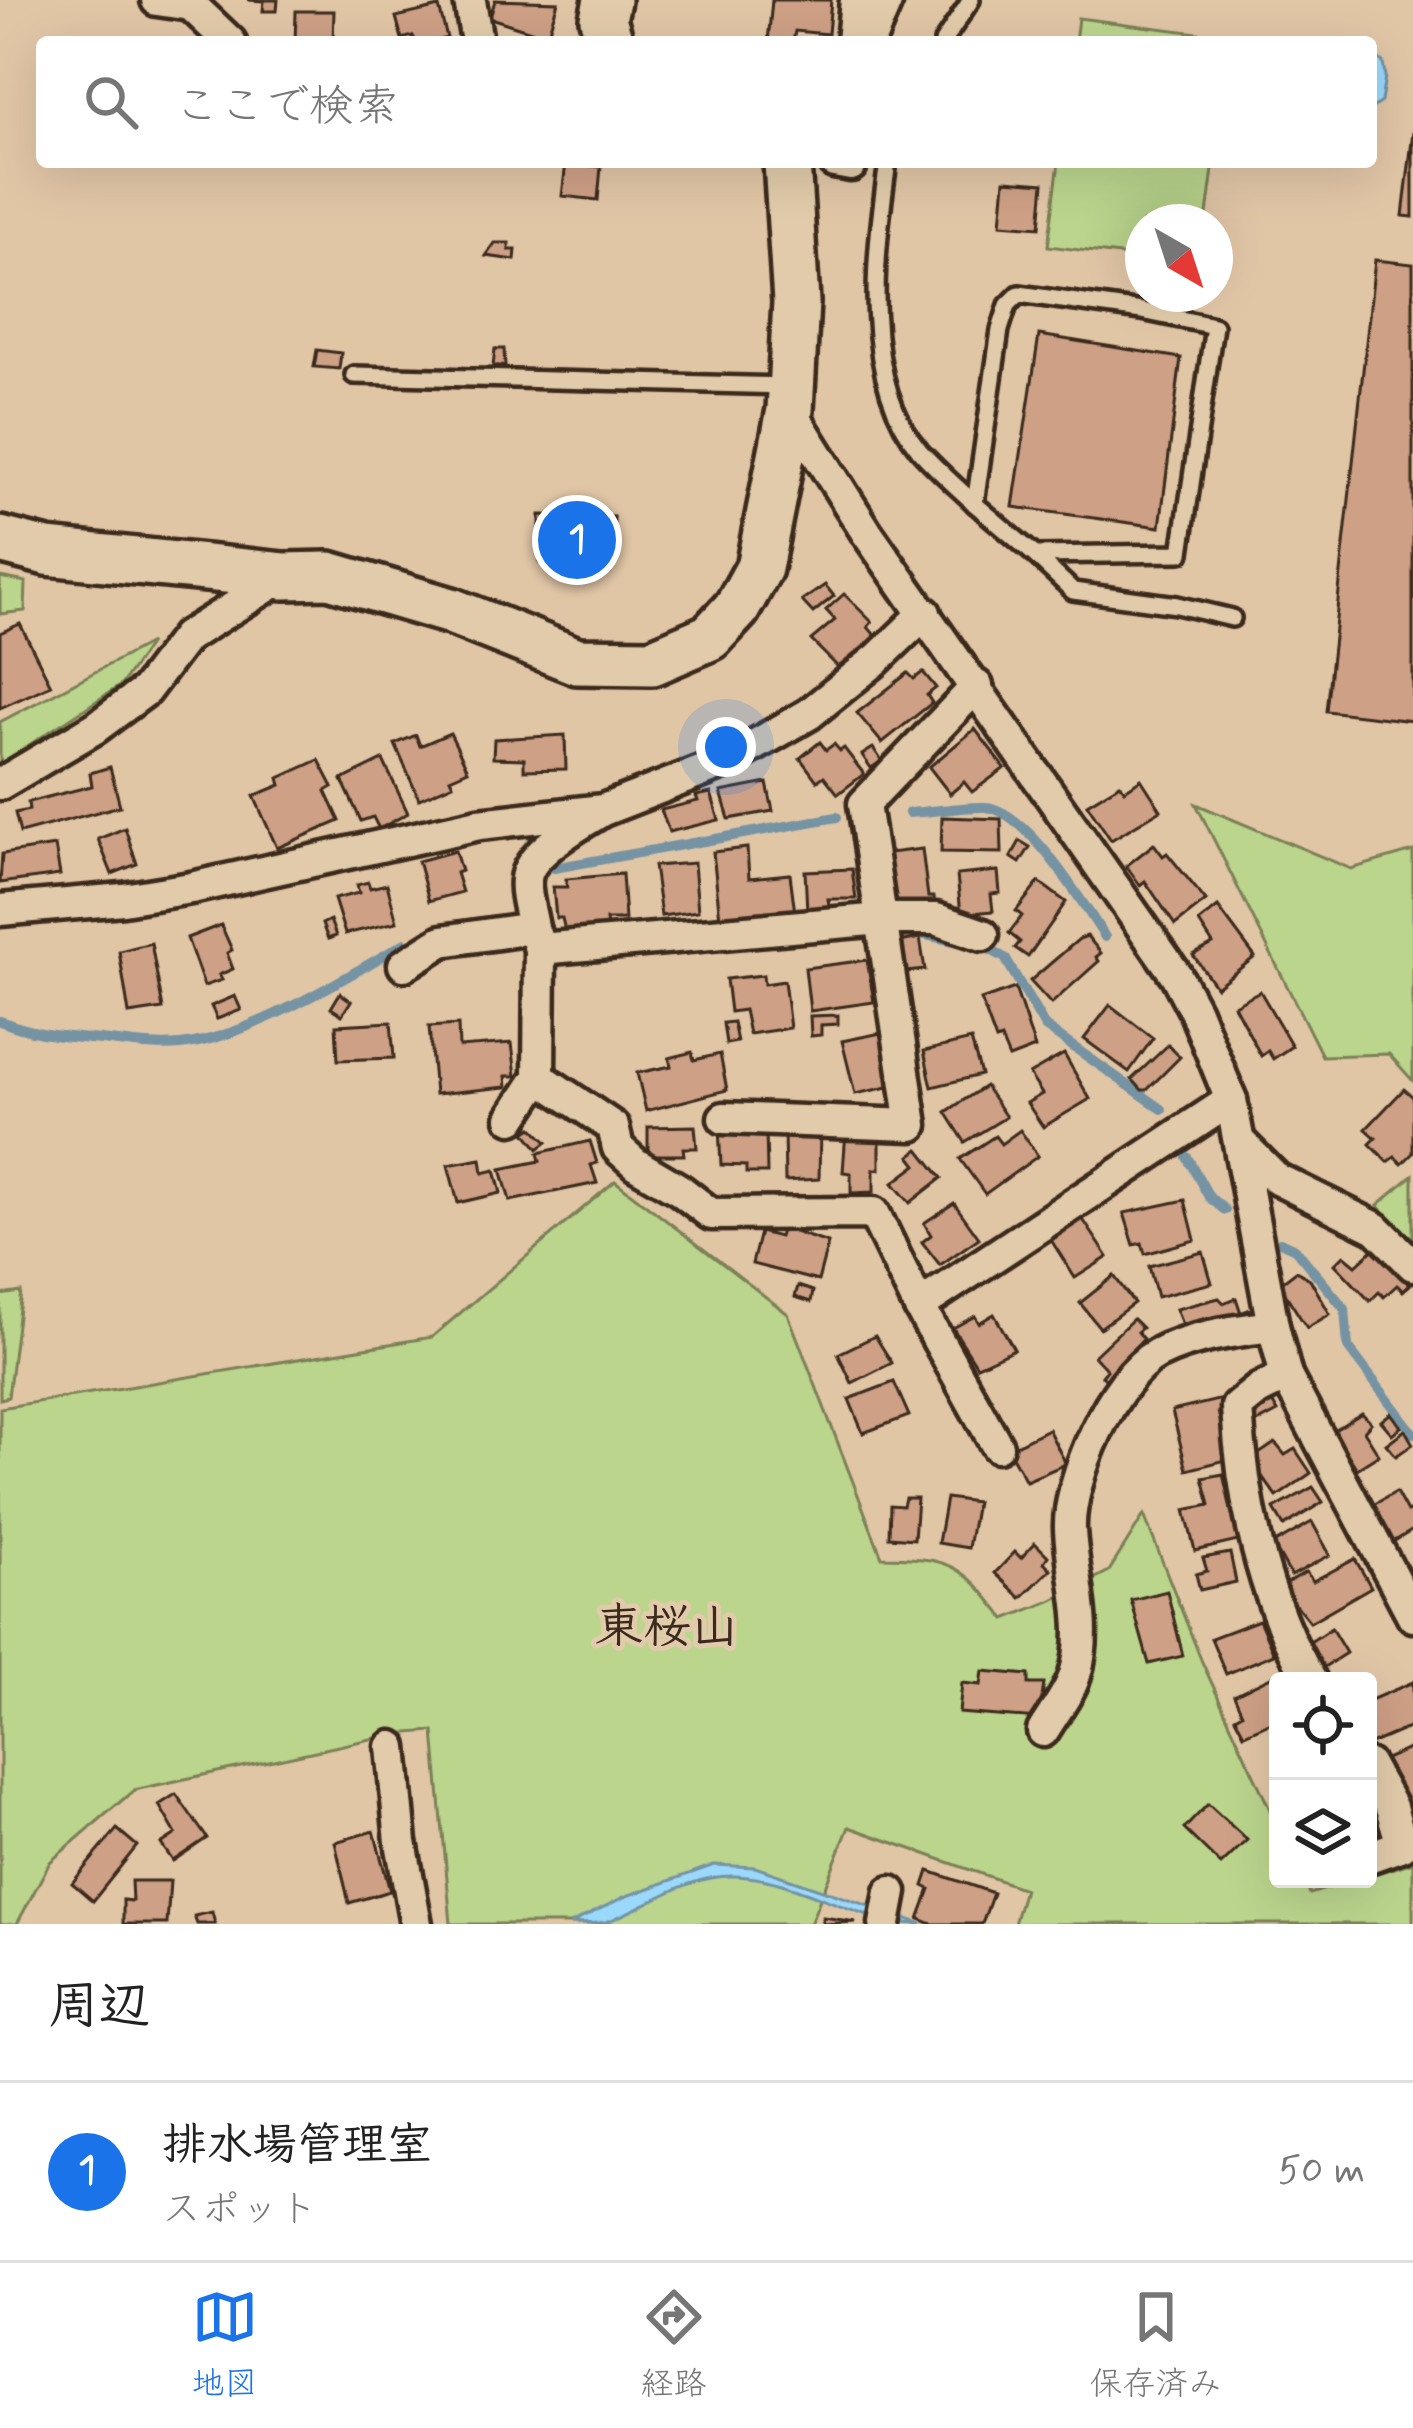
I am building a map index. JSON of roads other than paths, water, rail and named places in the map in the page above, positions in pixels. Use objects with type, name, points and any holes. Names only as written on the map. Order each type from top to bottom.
[{"type":"street","points":[[157,0],[191,5],[224,36]]},
{"type":"street","points":[[607,0],[603,20],[608,36]]},
{"type":"street","points":[[853,36],[856,0]]},
{"type":"street","points":[[871,36],[887,0]]},
{"type":"street","points":[[470,2],[476,36]]},
{"type":"street","points":[[0,540],[47,553],[284,576],[329,575],[451,611],[577,661],[652,662],[710,637],[736,608],[759,568],[790,398],[796,302],[787,168]]},
{"type":"street","points":[[790,398],[867,533],[1176,975],[1195,1011],[1231,1100],[1286,1376],[1413,1616]]},
{"type":"street","points":[[0,784],[95,728],[145,691],[186,637],[284,576]]},
{"type":"street","points":[[512,1118],[539,1077],[537,939],[525,878],[533,862],[571,829],[603,810],[726,762],[809,714],[925,613]]},
{"type":"street","points":[[724,1118],[912,1125],[864,804],[977,686]]},
{"type":"street","points":[[0,910],[191,888],[478,824],[603,810]]},
{"type":"street","points":[[404,965],[442,941],[882,919],[936,919],[983,935]]},
{"type":"street","points":[[539,1077],[613,1127],[617,1148],[636,1165],[711,1214],[874,1213],[997,1447]]},
{"type":"street","points":[[919,1306],[1231,1100]]},
{"type":"street","points":[[1241,1143],[1277,1179],[1376,1228],[1413,1265]]},
{"type":"street","points":[[1043,1731],[1075,1676],[1081,1610],[1070,1522],[1076,1480],[1096,1429],[1152,1356],[1225,1333],[1273,1326]]},
{"type":"street","points":[[1286,1376],[1237,1407],[1239,1450],[1276,1610],[1307,1672]]},
{"type":"street","points":[[392,1747],[400,1842],[416,1924]]},
{"type":"street","points":[[1377,1781],[1391,1807],[1402,1845],[1377,1854]]},
{"type":"street","points":[[885,1924],[891,1892]]},
{"type":"lane","points":[[947,36],[971,0]]},
{"type":"lane","points":[[888,168],[875,293],[878,344],[900,418],[918,449],[1073,591],[1177,605],[1232,618]]},
{"type":"lane","points":[[975,504],[1000,330],[1007,305],[1019,294],[1214,326],[1181,554],[1035,555]]},
{"type":"lane","points":[[354,375],[790,398]]},
{"type":"water","points":[[1377,58],[1383,62],[1385,76],[1377,105]]},
{"type":"water","points":[[714,1865],[755,1867],[922,1924],[875,1917],[783,1884],[736,1876],[685,1885],[606,1922],[570,1924],[624,1897]]},
{"type":"waterway","points":[[909,813],[977,807],[1001,812],[1036,840],[1105,937]]},
{"type":"waterway","points":[[554,868],[837,817]]},
{"type":"waterway","points":[[907,931],[987,948],[1005,958],[1045,1027],[1162,1109]]},
{"type":"waterway","points":[[0,1021],[55,1035],[146,1045],[207,1040],[296,1004],[405,943]]},
{"type":"waterway","points":[[1187,1157],[1209,1197],[1225,1210]]},
{"type":"waterway","points":[[1280,1242],[1295,1249],[1345,1309],[1348,1347],[1413,1433]]},
{"type":"place","name":"排水場管理室","points":[[577,540]]},
{"type":"district","name":"東桜山","points":[[667,1628]]}]
